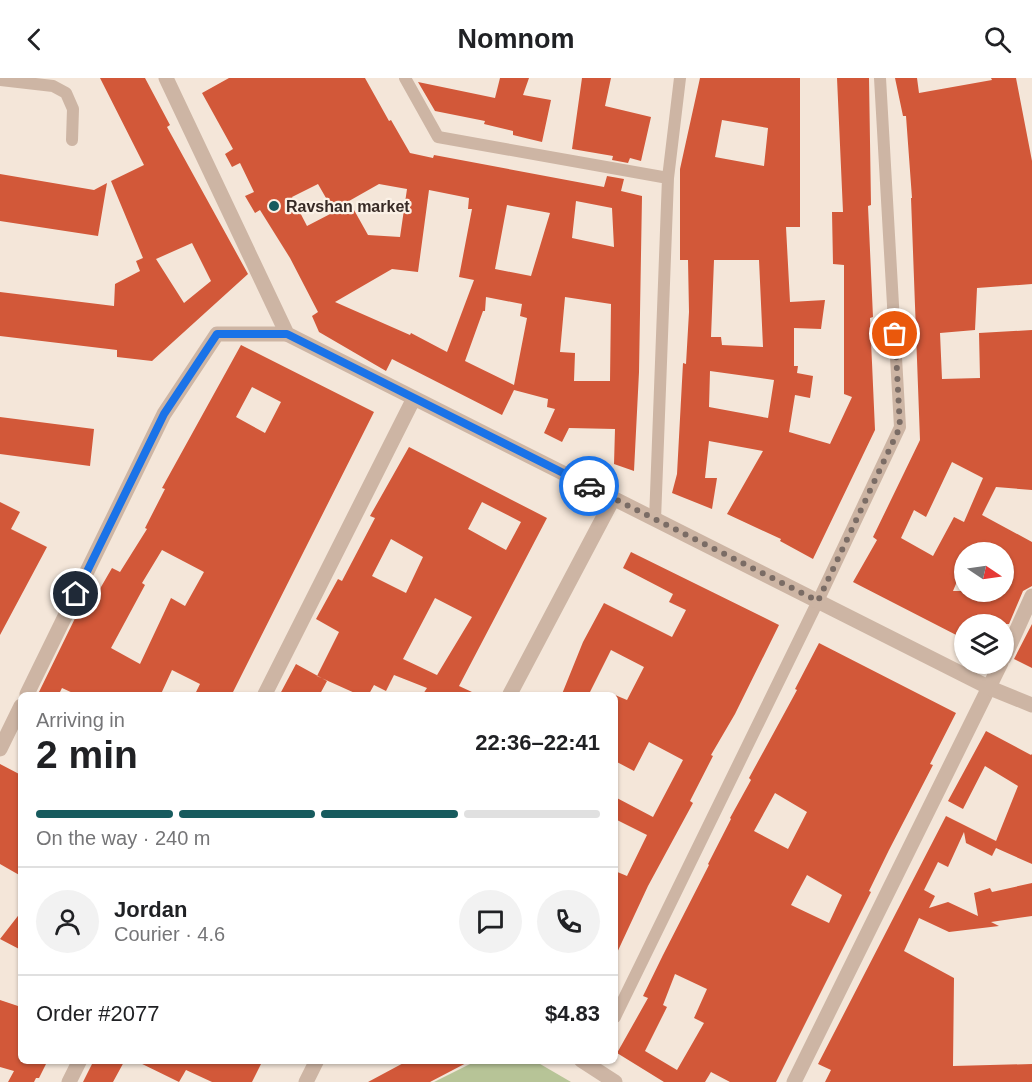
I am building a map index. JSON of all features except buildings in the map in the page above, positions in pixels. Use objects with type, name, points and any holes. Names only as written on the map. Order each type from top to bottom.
[{"type":"street","points":[[166,78],[287,334]]},
{"type":"street","points":[[28,692],[164,414],[217,334],[287,334],[990,688],[1032,705]]},
{"type":"street","points":[[265,692],[414,398]]},
{"type":"street","points":[[511,692],[614,499]]},
{"type":"street","points":[[1014,636],[1032,596]]},
{"type":"street","points":[[794,1082],[996,674]]},
{"type":"street","points":[[0,749],[18,712]]},
{"type":"street","points":[[69,1082],[78,1064]]},
{"type":"street","points":[[306,1082],[315,1064]]},
{"type":"street","points":[[589,1064],[615,1082]]},
{"type":"lane","points":[[405,78],[438,137],[668,178]]},
{"type":"lane","points":[[655,520],[668,178],[680,78]]},
{"type":"lane","points":[[618,1011],[818,601],[900,427],[880,78]]},
{"type":"lane","points":[[0,80],[52,86],[66,93],[73,109],[72,140]]},
{"type":"green space","points":[[470,1064],[540,1064],[571,1082],[434,1082]]},
{"type":"way so far","points":[[589,486],[818,601],[900,427],[895,334]]},
{"type":"place","name":"Ravshan market","points":[[274,206]]},
{"type":"route","points":[[76,594],[164,414],[217,334],[287,334],[589,486]]}]
